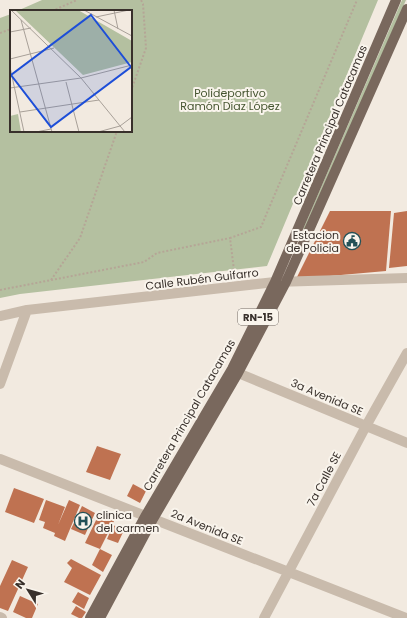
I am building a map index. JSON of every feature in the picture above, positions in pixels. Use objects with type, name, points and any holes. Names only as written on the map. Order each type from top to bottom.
[{"type":"main road","name":"Carretera Principal Catacamas","points":[[100,618],[150,517],[232,369],[275,282],[396,0]]},
{"type":"main road","name":"Carretera Principal Catacamas","points":[[90,618],[238,373],[286,282],[407,9]]},
{"type":"street","name":"Calle Rubén Guifarro","points":[[0,316],[27,310],[275,282],[407,278]]},
{"type":"street","points":[[0,384],[27,310]]},
{"type":"street","name":"7a Calle SE","points":[[264,618],[287,572],[407,353]]},
{"type":"street","name":"3a Avenida SE","points":[[238,373],[407,443]]},
{"type":"street","name":"2a Avenida SE","points":[[0,459],[406,618]]},
{"type":"path","points":[[54,10],[77,0]]},
{"type":"path","points":[[132,88],[146,48],[143,4],[141,0]]},
{"type":"path","points":[[0,290],[144,262],[157,253],[230,238],[261,227],[357,0]]},
{"type":"path","points":[[0,33],[10,29]]},
{"type":"path","points":[[51,280],[80,238],[117,132]]},
{"type":"path","points":[[230,238],[236,287]]},
{"type":"green space","name":"Polideportivo Ramón Díaz López","points":[[42,0],[378,0],[267,266],[20,294],[0,298],[0,18],[10,14],[10,132],[132,132],[132,10],[19,10]]},
{"type":"green space","points":[[402,0],[406,0],[306,229],[303,229]]},
{"type":"building","name":"Estacion de Policia","points":[[330,211],[391,211],[386,271],[296,279]]},
{"type":"building","points":[[407,211],[407,266],[389,268],[394,213]]},
{"type":"building","points":[[97,446],[121,454],[110,480],[86,472]]},
{"type":"building","points":[[133,484],[146,491],[140,503],[127,496]]},
{"type":"building","points":[[14,488],[44,499],[34,523],[5,512]]},
{"type":"building","points":[[46,500],[65,507],[58,525],[69,500],[80,505],[65,541],[54,536],[55,533],[43,528],[45,522],[39,520]]},
{"type":"building","name":"clinica del carmen","points":[[82,506],[95,513],[85,535],[71,529]]},
{"type":"building","points":[[99,514],[114,521],[100,549],[85,543]]},
{"type":"building","points":[[113,525],[124,530],[118,543],[107,539]]},
{"type":"building","points":[[100,549],[112,555],[103,572],[92,565]]},
{"type":"building","points":[[71,559],[101,575],[90,595],[64,582],[72,568],[67,563]]},
{"type":"building","points":[[12,560],[28,567],[8,611],[0,608],[0,586]]},
{"type":"building","points":[[78,592],[89,598],[84,609],[72,602]]},
{"type":"building","points":[[20,596],[38,604],[32,618],[26,618],[13,612]]},
{"type":"building","points":[[76,606],[86,612],[82,618],[71,614]]},
{"type":"place","name":"Estacion de Policia","points":[[352,241]]},
{"type":"place","name":"clinica del carmen","points":[[83,521]]}]
